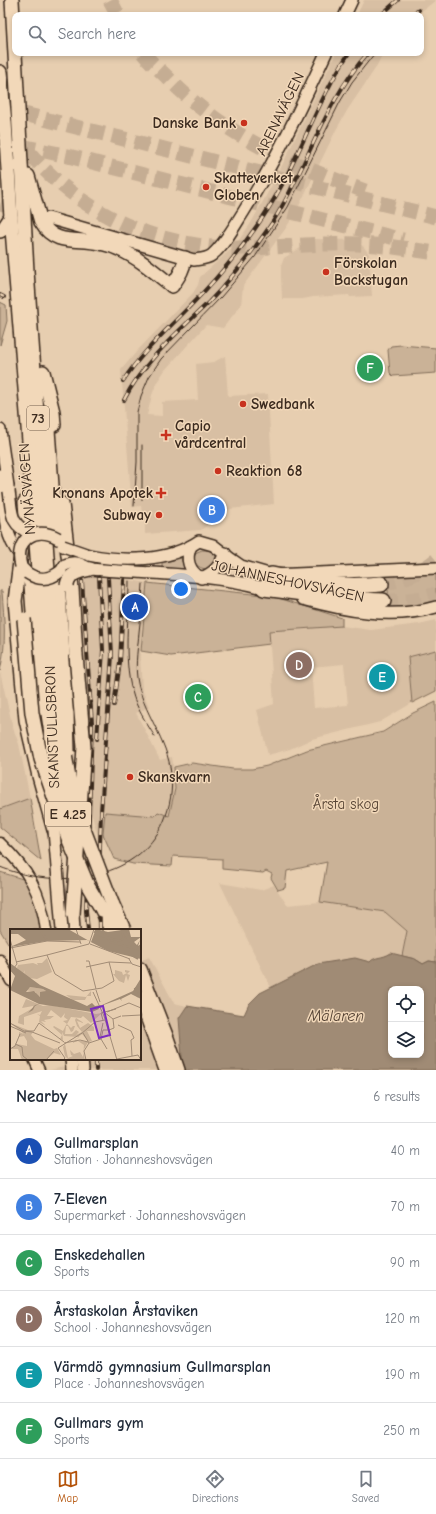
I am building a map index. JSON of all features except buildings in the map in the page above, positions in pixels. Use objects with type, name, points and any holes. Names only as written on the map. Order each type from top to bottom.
[{"type":"highway","name":"NYNÄSVÄGEN","points":[[12,0],[13,12]]},
{"type":"highway","name":"NYNÄSVÄGEN","points":[[15,56],[53,714]]},
{"type":"highway","name":"NYNÄSVÄGEN","points":[[0,72],[53,714]]},
{"type":"highway","points":[[18,122],[30,186],[41,222],[45,229],[50,233],[69,241],[94,242],[106,244],[119,249],[139,260],[172,286],[178,278],[185,256]]},
{"type":"highway","points":[[30,186],[55,527],[61,542]]},
{"type":"highway","points":[[0,231],[4,229],[11,217]]},
{"type":"highway","points":[[43,372],[52,412],[72,589],[84,747],[73,914]]},
{"type":"highway","points":[[27,413],[24,466],[26,515],[15,601],[26,720],[39,776],[54,830]]},
{"type":"highway","points":[[23,565],[29,678],[36,737],[47,780],[68,838],[88,886],[107,906]]},
{"type":"highway","points":[[90,569],[73,574],[68,581],[70,631],[82,785],[107,906]]},
{"type":"highway","points":[[268,581],[361,586],[381,584]]},
{"type":"highway","points":[[268,581],[358,600],[383,601]]},
{"type":"highway","name":"E 4.25","points":[[53,714],[58,780],[66,809],[107,906],[123,929]]},
{"type":"highway","name":"E 4.25","points":[[107,906],[111,929]]},
{"type":"highway","points":[[141,972],[178,1070]]},
{"type":"highway","points":[[141,1000],[166,1070]]},
{"type":"main road","points":[[346,12],[352,0]]},
{"type":"main road","name":"ARENAVÄGEN","points":[[48,216],[185,256],[194,260],[203,259],[213,254],[230,234],[278,155],[325,56]]},
{"type":"main road","points":[[0,430],[6,491],[6,521],[14,549],[23,565],[36,578],[45,579],[53,577],[63,568],[65,555],[61,542]]},
{"type":"main road","points":[[0,476],[18,527],[32,534],[49,533],[61,542],[89,554],[114,558],[150,558],[178,552],[199,541],[213,545],[225,553],[218,567],[212,573],[201,578],[194,573],[189,565],[188,554],[192,546]]},
{"type":"main road","points":[[23,565],[25,540],[32,534]]},
{"type":"main road","name":"JOHANNESHOVSVÄGEN","points":[[225,553],[231,560],[268,581],[313,602],[365,613],[394,614],[436,607]]},
{"type":"main road","name":"JOHANNESHOVSVÄGEN","points":[[63,568],[72,562],[76,562],[90,569],[235,582],[268,581],[436,568]]},
{"type":"main road","name":"SKANSTULLSBRON","points":[[23,565],[30,585],[39,716],[54,830],[62,929]]},
{"type":"main road","name":"SKANSTULLSBRON","points":[[63,568],[59,581],[68,713],[74,929]]},
{"type":"main road","points":[[71,1060],[72,1070]]},
{"type":"main road","points":[[82,1060],[83,1070]]},
{"type":"street","points":[[0,843],[15,858],[33,883],[40,901],[46,929]]},
{"type":"street","points":[[0,960],[10,979]]},
{"type":"shaded area","points":[[364,0],[436,0],[421,12],[358,12]]},
{"type":"shaded area","points":[[335,56],[382,56],[375,69],[348,109],[336,130],[298,208],[286,228],[243,286],[241,305],[223,328],[206,325],[165,370],[157,382],[147,415],[162,416],[162,402],[198,400],[196,364],[214,362],[225,356],[228,396],[268,394],[274,504],[230,509],[201,530],[145,534],[145,514],[142,514],[141,506],[132,507],[121,370],[138,350],[193,293],[198,285],[200,277],[239,240],[251,223],[277,176]]},
{"type":"shaded area","name":"Förskolan Backstugan","points":[[315,239],[352,240],[363,246],[369,254],[372,296],[350,297],[349,295],[303,299],[282,299],[281,266],[284,258]]},
{"type":"shaded area","points":[[87,576],[113,577],[147,583],[140,656],[142,689],[149,707],[136,713],[160,760],[172,757],[175,778],[174,799],[169,816],[162,813],[154,816],[105,813],[102,850],[87,798],[90,748],[88,687],[79,581]]},
{"type":"shaded area","points":[[436,620],[436,650],[408,657],[412,703],[380,722],[312,739],[290,749],[268,755],[257,710],[274,704],[269,631],[342,626],[371,630],[419,624]],"holes":[[[344,664],[348,705],[314,708],[311,667]]]},
{"type":"shaded area","points":[[0,672],[13,728],[19,744],[30,798],[0,809]]},
{"type":"shaded area","points":[[220,883],[261,890],[274,885],[287,905],[320,902],[385,912],[407,931],[402,956],[391,953],[385,957],[376,958],[370,962],[318,964],[271,988]]},
{"type":"shaded area","points":[[149,957],[174,1003],[187,1006],[179,1018],[183,1070],[50,1070],[96,1060],[141,1060],[141,961]]},
{"type":"green space","points":[[0,302],[6,305],[7,321],[0,345]]},
{"type":"green space","points":[[401,345],[436,348],[436,373],[393,376],[390,373],[388,350],[391,346]]},
{"type":"green space","points":[[208,550],[216,555],[217,561],[209,569],[201,568],[196,563],[194,557],[197,552]]},
{"type":"green space","points":[[181,558],[185,570],[162,568],[162,563]]},
{"type":"green space","points":[[436,572],[436,603],[394,610],[364,607],[389,606],[387,573]]},
{"type":"green space","points":[[147,583],[272,596],[342,618],[342,626],[269,631],[270,644],[171,656],[141,651]]},
{"type":"green space","points":[[0,591],[2,591],[4,650],[0,671]]},
{"type":"green space","points":[[436,650],[436,691],[412,703],[408,657]]},
{"type":"green space","name":"Årsta skog","points":[[436,702],[436,962],[429,961],[423,964],[415,959],[402,956],[407,931],[385,912],[320,902],[327,862],[287,871],[285,888],[278,890],[271,878],[272,874],[266,871],[263,873],[222,869],[222,859],[173,856],[172,866],[133,864],[114,859],[103,834],[105,812],[154,816],[158,812],[169,816],[175,789],[174,767],[192,763],[233,769],[252,769],[267,766],[307,750],[383,732],[413,713]]},
{"type":"green space","points":[[30,798],[41,861],[0,827],[0,809]]},
{"type":"green space","points":[[0,872],[26,880],[41,920],[42,929],[10,929],[10,946],[0,930]]},
{"type":"water","name":"Mälaren","points":[[391,953],[415,959],[423,964],[429,961],[436,962],[436,1070],[183,1070],[179,1018],[187,1006],[244,1015],[249,1004],[260,993],[318,964],[355,958],[370,962]]},
{"type":"tunnel","points":[[110,0],[116,12]]},
{"type":"tunnel","points":[[146,56],[189,98],[211,116],[235,132],[259,146],[310,170],[365,191]]},
{"type":"tunnel","points":[[0,110],[28,115],[436,217]]},
{"type":"tunnel","points":[[15,135],[34,158],[55,179],[77,197],[101,212],[127,225],[182,243],[230,248],[358,244],[387,246],[436,253]]},
{"type":"tunnel","points":[[21,146],[68,156],[403,240]]},
{"type":"tunnel","points":[[0,205],[46,218]]},
{"type":"tunnel","points":[[381,584],[410,575],[423,569],[436,560]]},
{"type":"tunnel","points":[[383,601],[410,600],[436,594]]},
{"type":"tram line","points":[[134,506],[137,462],[137,412],[141,396],[149,377],[161,359],[221,297],[255,257],[288,207],[340,102],[352,82],[373,56]]},
{"type":"tram line","points":[[142,445],[142,500]]},
{"type":"tram line","points":[[129,581],[127,637],[129,678],[136,703],[155,737]]},
{"type":"tram line","points":[[0,867],[22,874],[45,878],[92,876],[115,869],[135,857],[151,842],[164,821],[168,810],[171,792],[172,780],[169,761],[144,702],[136,672],[143,584]]},
{"type":"railway","points":[[384,12],[398,0]]},
{"type":"railway","points":[[123,381],[163,333],[216,278],[241,248],[270,207],[293,163],[324,96],[347,56]]},
{"type":"railway","points":[[124,400],[141,372],[162,348],[225,285],[268,229],[293,185],[338,94],[366,56]]},
{"type":"railway","points":[[0,295],[4,297]]},
{"type":"railway","points":[[97,739],[103,650],[99,577]]},
{"type":"railway","points":[[100,929],[99,878],[101,812],[112,655],[108,578]]},
{"type":"railway","points":[[114,705],[120,662],[124,580]]},
{"type":"railway","points":[[82,581],[92,723],[86,911],[88,929]]},
{"type":"railway","points":[[96,1060],[96,1070]]},
{"type":"place","name":"Danske Bank","points":[[244,123]]},
{"type":"place","name":"Skatteverket Globen","points":[[206,187]]},
{"type":"place","name":"Förskolan Backstugan","points":[[326,272]]},
{"type":"place","name":"Gullmars gym","points":[[370,368]]},
{"type":"place","name":"Swedbank","points":[[243,404]]},
{"type":"place","name":"Capio vårdcentral","points":[[166,435]]},
{"type":"place","name":"Reaktion 68","points":[[218,471]]},
{"type":"place","name":"Kronans Apotek","points":[[161,493]]},
{"type":"place","name":"7-Eleven","points":[[212,510]]},
{"type":"place","name":"Subway","points":[[159,515]]},
{"type":"place","name":"Gullmarsplan","points":[[135,607]]},
{"type":"place","name":"Årstaskolan Årstaviken","points":[[299,665]]},
{"type":"place","name":"Värmdö gymnasium Gullmarsplan","points":[[382,677]]},
{"type":"place","name":"Enskedehallen","points":[[198,697]]},
{"type":"place","name":"Skanskvarn","points":[[130,777]]}]
